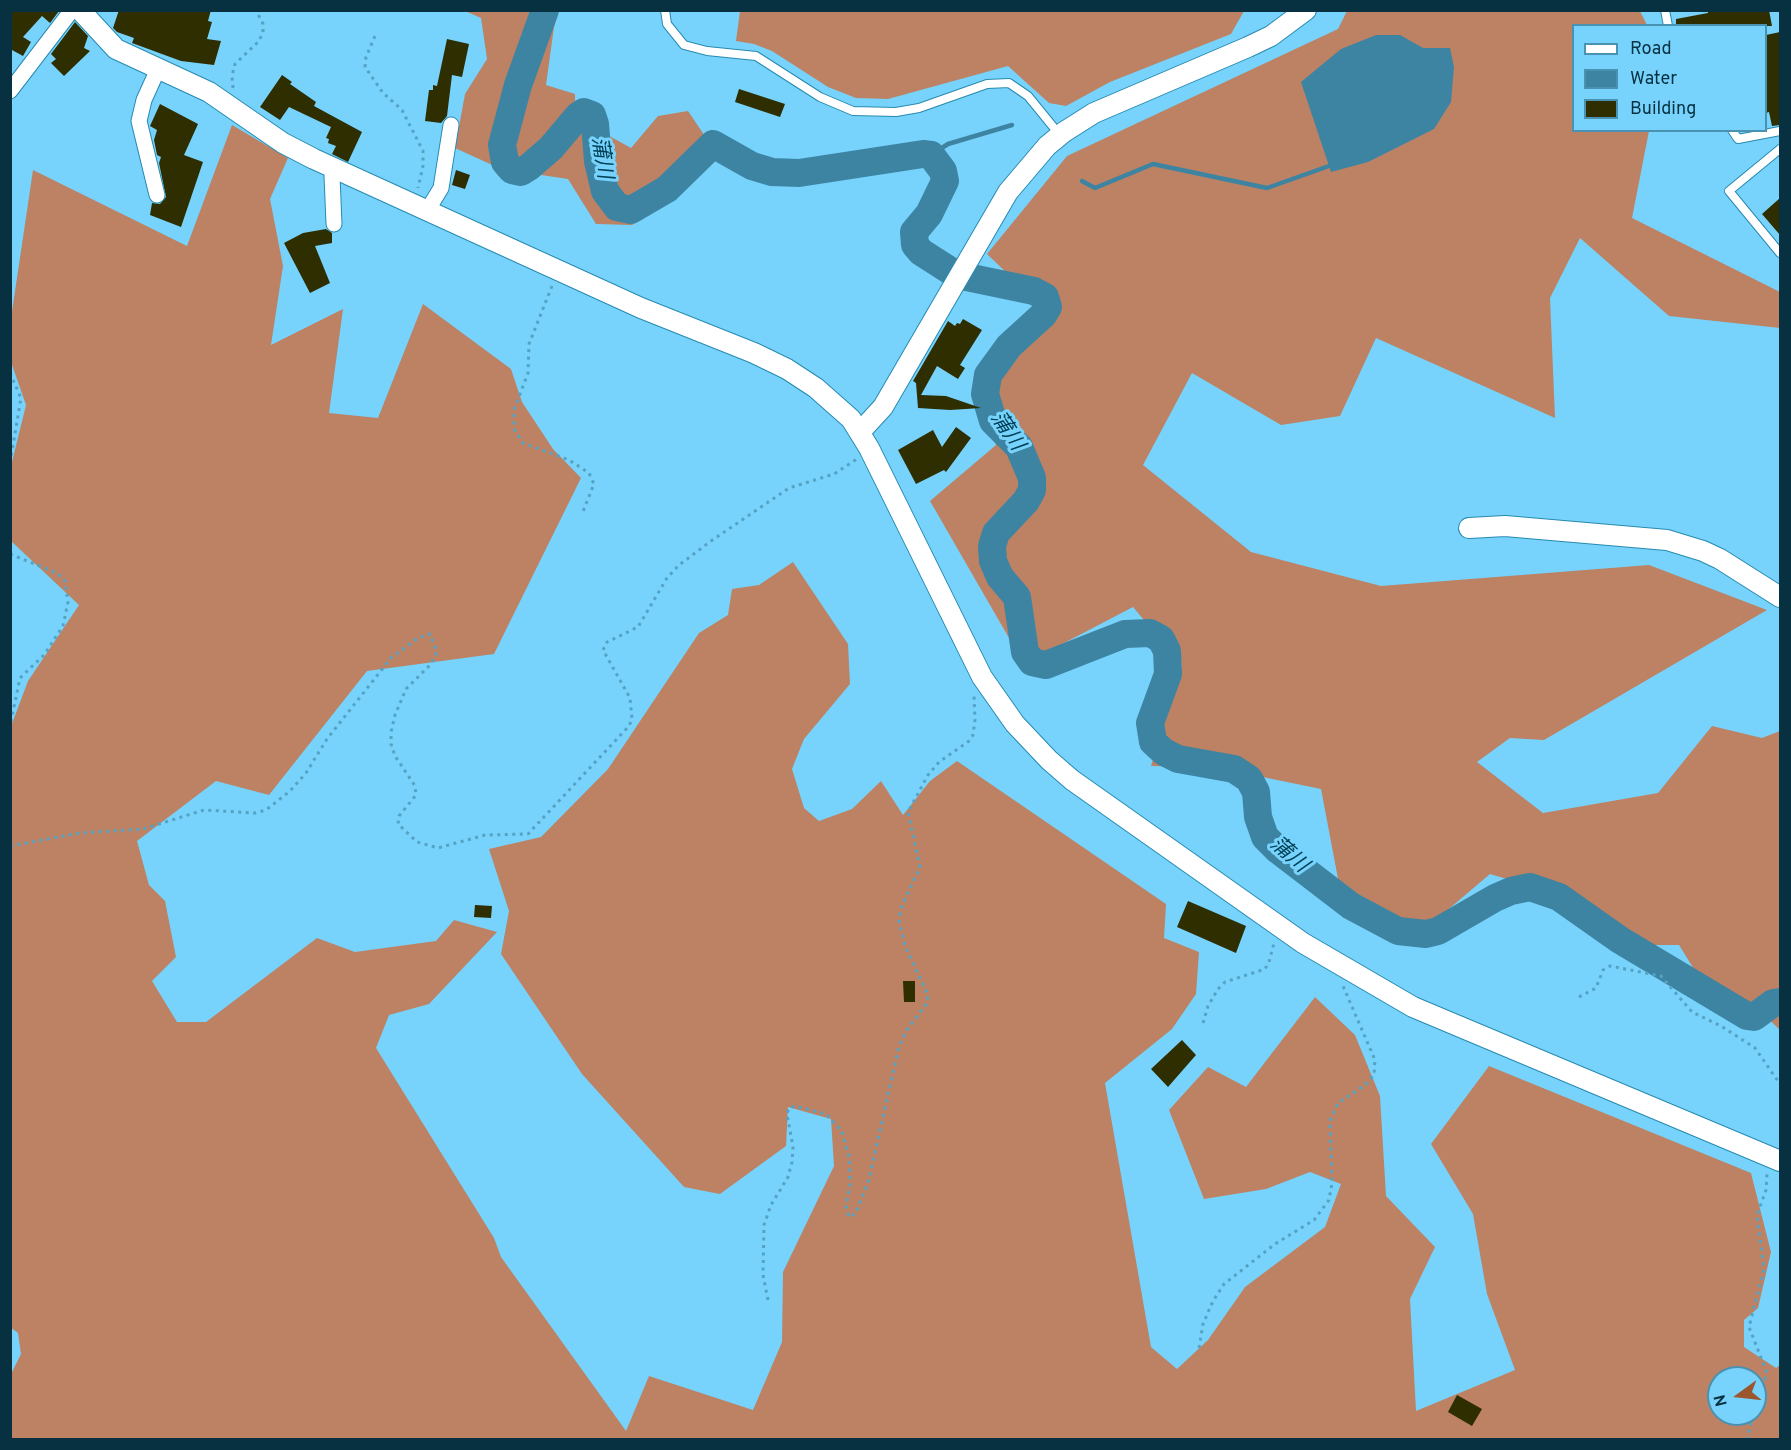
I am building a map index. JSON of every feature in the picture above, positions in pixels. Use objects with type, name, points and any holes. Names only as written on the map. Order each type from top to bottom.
[{"type":"street","points":[[10,91],[72,10]]},
{"type":"street","points":[[80,10],[116,48],[200,87],[283,143],[335,169],[558,270],[786,369],[833,402],[865,440],[984,680],[1015,724],[1049,760],[1072,780],[1281,927],[1344,968],[1413,1007],[1777,1160]]},
{"type":"street","points":[[865,440],[982,236],[1021,174],[1060,135],[1112,104],[1271,36],[1306,10]]},
{"type":"street","points":[[157,195],[139,121],[144,100],[158,69]]},
{"type":"street","points":[[420,207],[441,188],[451,126]]},
{"type":"street","points":[[334,224],[332,176],[335,169]]},
{"type":"street","points":[[1468,528],[1505,526],[1667,540],[1720,559],[1780,597]]},
{"type":"lane","points":[[665,10],[667,24],[684,45],[707,51],[756,56],[820,97],[844,108],[876,113],[896,112],[939,103],[987,84],[1009,83],[1028,96],[1060,135]]},
{"type":"lane","points":[[1733,132],[1738,139],[1780,131]]},
{"type":"lane","points":[[1780,149],[1729,191],[1780,253]]},
{"type":"path","points":[[242,114],[246,106],[232,87],[232,76],[235,64],[259,41],[263,32],[263,24],[256,10]]},
{"type":"path","points":[[375,36],[366,57],[365,68],[383,93],[402,110],[423,151],[420,207]]},
{"type":"path","points":[[558,270],[529,344],[528,373],[514,410],[514,429],[523,443],[569,459],[590,473],[594,484],[582,514]]},
{"type":"path","points":[[10,373],[21,398],[10,463]]},
{"type":"path","points":[[10,442],[16,438]]},
{"type":"path","points":[[10,846],[80,833],[143,829],[204,810],[255,813],[266,810],[290,791],[306,773],[327,739],[391,658],[418,638],[430,634],[437,651],[431,664],[406,688],[395,715],[392,732],[391,744],[395,756],[415,786],[416,795],[399,816],[399,824],[417,842],[432,848],[485,835],[528,834],[632,719],[630,698],[603,650],[607,642],[638,627],[667,578],[679,565],[781,492],[834,474],[854,463],[865,440]]},
{"type":"path","points":[[10,554],[57,573],[65,581],[68,602],[63,626],[57,636],[44,655],[20,678],[10,726]]},
{"type":"path","points":[[768,1300],[762,1249],[764,1225],[771,1205],[788,1177],[792,1161],[787,1114],[789,1108],[795,1107],[826,1114],[842,1131],[849,1157],[850,1186],[846,1205],[849,1217],[855,1214],[868,1183],[898,1047],[906,1031],[927,1003],[928,995],[905,946],[899,920],[901,908],[920,867],[908,812],[928,775],[939,762],[969,741],[973,735],[975,720],[973,700],[977,684],[984,680]]},
{"type":"path","points":[[1203,1023],[1208,1006],[1225,982],[1265,969],[1281,927]]},
{"type":"path","points":[[1579,997],[1596,988],[1603,970],[1610,966],[1661,976],[1692,1012],[1721,1026],[1755,1048],[1780,1084]]},
{"type":"path","points":[[1199,1348],[1203,1324],[1213,1301],[1224,1284],[1275,1244],[1314,1220],[1329,1200],[1332,1183],[1330,1121],[1338,1103],[1365,1085],[1374,1075],[1375,1060],[1344,988],[1340,975],[1344,968]]},
{"type":"path","points":[[1764,1366],[1749,1327],[1764,1269],[1756,1215],[1766,1190],[1767,1172],[1777,1160]]},
{"type":"shaded area","points":[[559,10],[554,27],[546,85],[575,94],[575,117],[631,148],[658,116],[688,111],[717,154],[662,203],[632,225],[596,224],[568,179],[501,169],[455,148],[465,94],[487,59],[481,18],[465,11]]},
{"type":"shaded area","points":[[740,10],[1244,11],[1231,34],[1110,82],[1066,106],[1049,103],[1008,66],[888,99],[856,98],[828,87],[772,51],[754,44],[736,41]]},
{"type":"shaded area","points":[[1347,11],[1640,11],[1646,24],[1572,24],[1572,132],[1649,132],[1632,218],[1780,292],[1780,328],[1669,316],[1580,238],[1550,298],[1555,418],[1376,338],[1340,416],[1281,425],[1192,373],[1143,465],[1251,552],[1381,586],[1649,565],[1767,610],[1544,740],[1510,738],[1477,762],[1543,813],[1658,793],[1712,726],[1762,738],[1780,731],[1780,1030],[1752,1003],[1721,1013],[1679,945],[1630,945],[1544,890],[1490,874],[1424,930],[1339,884],[1321,789],[1214,767],[1151,766],[1182,665],[1133,607],[1024,664],[930,501],[996,445],[982,392],[1038,303],[987,254],[1067,156],[1338,29]]},
{"type":"shaded area","points":[[232,125],[288,158],[270,199],[283,266],[271,345],[343,309],[329,413],[378,418],[423,304],[511,369],[522,402],[553,449],[581,478],[494,654],[367,671],[269,795],[216,781],[137,841],[149,885],[165,901],[176,957],[152,981],[177,1022],[206,1022],[317,938],[355,952],[436,941],[454,920],[497,932],[429,1004],[389,1015],[376,1048],[494,1238],[501,1257],[626,1431],[649,1376],[753,1410],[782,1342],[783,1272],[834,1166],[831,1119],[788,1107],[786,1146],[720,1194],[684,1187],[582,1074],[501,954],[509,911],[489,849],[541,837],[608,769],[699,633],[728,615],[732,589],[759,585],[793,562],[848,644],[850,684],[804,739],[792,769],[804,808],[819,821],[852,809],[881,781],[903,815],[930,781],[957,761],[1166,904],[1164,938],[1199,952],[1196,994],[1172,1029],[1105,1083],[1151,1347],[1177,1369],[1208,1340],[1245,1287],[1325,1227],[1341,1184],[1310,1172],[1266,1189],[1204,1199],[1169,1110],[1208,1067],[1246,1087],[1315,997],[1355,1035],[1380,1096],[1386,1196],[1435,1247],[1410,1299],[1416,1411],[1515,1370],[1487,1294],[1473,1214],[1431,1144],[1489,1066],[1751,1173],[1771,1252],[1758,1308],[1744,1320],[1744,1347],[1776,1368],[1780,1365],[1780,1439],[11,1439],[11,1374],[21,1354],[18,1333],[10,1327],[10,729],[28,681],[79,605],[11,541],[11,466],[26,405],[11,362],[10,325],[33,170],[187,246]]},
{"type":"water","points":[[1376,35],[1400,35],[1423,48],[1450,48],[1454,67],[1451,102],[1434,129],[1368,162],[1331,172],[1301,82],[1341,49]]},
{"type":"building","points":[[10,10],[59,11],[50,23],[42,16],[23,37],[31,42],[23,56],[12,50],[10,52]]},
{"type":"building","points":[[119,10],[211,10],[208,21],[212,22],[207,39],[221,41],[214,65],[181,61],[132,43],[134,38],[117,32],[113,28]]},
{"type":"building","points":[[1708,10],[1769,10],[1772,26],[1767,26],[1767,24],[1676,24],[1676,19],[1708,13]]},
{"type":"building","points":[[75,22],[88,36],[84,48],[90,51],[64,76],[51,63],[56,59],[51,54]]},
{"type":"building","points":[[1780,32],[1780,125],[1772,126],[1769,112],[1767,113],[1767,35]]},
{"type":"building","points":[[447,39],[469,44],[462,77],[452,75],[447,116],[441,123],[425,121],[429,90],[433,90],[433,85],[437,86]]},
{"type":"building","points":[[282,75],[292,82],[290,84],[316,102],[314,106],[362,132],[348,162],[332,154],[336,146],[328,143],[329,139],[326,138],[331,127],[289,107],[280,120],[260,107]]},
{"type":"building","points":[[739,89],[785,104],[780,117],[735,102]]},
{"type":"building","points":[[160,104],[198,124],[184,155],[203,162],[181,227],[150,215],[152,203],[160,204],[166,197],[159,163],[161,157],[157,155],[154,140],[157,130],[150,126]]},
{"type":"building","points":[[456,170],[470,175],[465,189],[452,185]]},
{"type":"building","points":[[1780,198],[1780,235],[1762,214]]},
{"type":"building","points":[[326,229],[332,233],[332,243],[315,246],[330,283],[310,293],[284,243],[303,233]]},
{"type":"building","points":[[963,319],[982,330],[960,365],[965,368],[958,379],[937,366],[921,395],[946,396],[981,408],[950,410],[918,408],[916,383],[913,381],[948,321],[955,326]]},
{"type":"building","points":[[956,427],[971,438],[946,472],[944,470],[916,484],[898,450],[933,430],[942,447]]},
{"type":"building","points":[[1188,901],[1246,926],[1236,953],[1177,927]]},
{"type":"building","points":[[475,905],[492,906],[491,918],[474,917]]},
{"type":"building","points":[[903,981],[915,981],[915,1002],[904,1002]]},
{"type":"building","points":[[1182,1040],[1196,1055],[1168,1087],[1151,1069]]},
{"type":"building","points":[[1457,1395],[1482,1409],[1472,1426],[1448,1412]]},
{"type":"waterway","name":"蒲川","points":[[545,10],[518,85],[502,145],[505,162],[512,170],[521,172],[529,167],[551,148],[584,112],[592,115],[595,124],[598,161],[605,191],[617,207],[631,210],[667,189],[713,144],[752,166],[772,172],[799,173],[923,154],[931,155],[943,171],[945,181],[929,214],[914,232],[915,245],[921,252],[957,275],[1034,291],[1045,297],[1048,307],[1043,315],[1009,346],[988,375],[985,394],[993,421],[1019,447],[1032,478],[1032,490],[1026,501],[996,533],[992,546],[993,561],[1000,577],[1017,597],[1025,652],[1032,662],[1046,665],[1125,634],[1150,633],[1161,639],[1167,651],[1168,674],[1150,723],[1153,742],[1164,752],[1178,759],[1234,769],[1249,779],[1256,792],[1258,817],[1265,837],[1278,850],[1351,906],[1398,931],[1426,934],[1438,931],[1495,898],[1511,891],[1530,887],[1559,897],[1620,940],[1747,1016],[1754,1017],[1773,1003],[1780,1002]]},
{"type":"waterway","points":[[931,155],[948,144],[1012,125]]},
{"type":"waterway","points":[[1082,181],[1095,188],[1153,164],[1267,188],[1329,166]]}]
